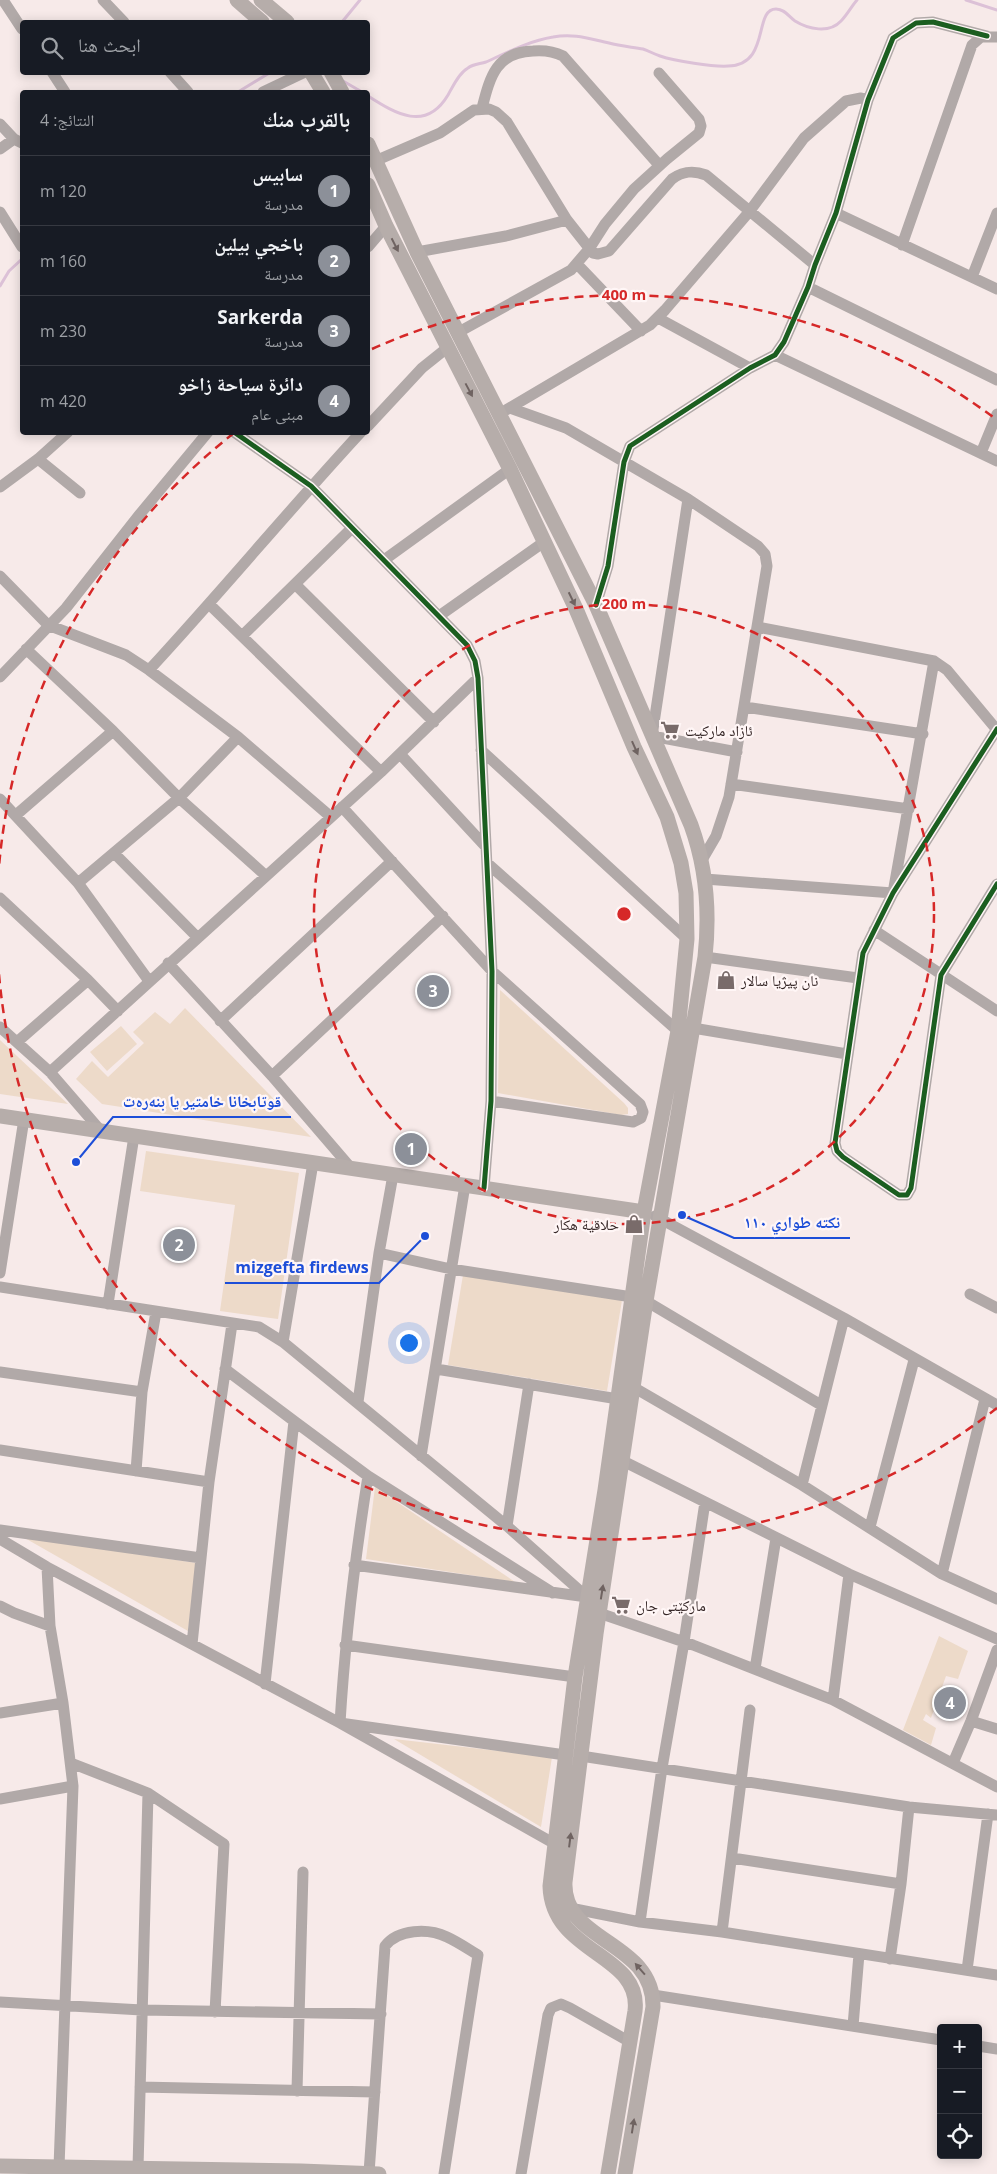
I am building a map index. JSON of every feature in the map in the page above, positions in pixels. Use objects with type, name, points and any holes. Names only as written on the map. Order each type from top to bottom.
[{"type":"main road","points":[[237,0],[260,20]]},
{"type":"main road","points":[[261,0],[285,20]]},
{"type":"main road","points":[[313,75],[322,90]]},
{"type":"main road","points":[[333,75],[341,90]]},
{"type":"main road","points":[[370,149],[417,252],[457,333],[505,411],[575,564],[596,605],[691,825],[702,860],[705,879],[708,918],[705,957],[644,1212],[633,1387],[599,1613],[586,1652],[575,1673],[573,1755],[565,1895],[570,1908],[584,1924],[637,1964],[647,1976],[653,1995],[653,2007],[625,2174]]},
{"type":"main road","points":[[370,190],[446,348],[510,469],[560,575],[672,832],[684,878],[687,908],[686,1030],[660,1218],[639,1299],[618,1399],[587,1597],[586,1652],[591,1675],[554,1844],[550,1886],[554,1912],[570,1933],[622,1973],[631,1984],[636,2004],[608,2174]]},
{"type":"main road","points":[[560,575],[575,564]]},
{"type":"main road","points":[[0,1116],[644,1212]]},
{"type":"main road","points":[[575,1673],[583,1667],[587,1668],[591,1675]]},
{"type":"main road","points":[[0,2166],[374,2174]]},
{"type":"street","points":[[3,0],[20,26]]},
{"type":"street","points":[[103,0],[122,20]]},
{"type":"street","points":[[596,605],[608,566],[624,462],[630,446],[750,368],[775,355],[784,342],[808,287],[836,213],[868,100],[893,38],[916,24],[933,22],[992,36]]},
{"type":"street","points":[[902,245],[970,50],[976,40],[992,36]]},
{"type":"street","points":[[482,108],[488,82],[499,64],[510,55],[524,51],[554,51],[564,56],[660,165]]},
{"type":"street","points":[[457,333],[559,278],[577,264],[605,224],[634,189],[699,133],[701,126],[699,119],[659,73]]},
{"type":"street","points":[[54,75],[64,90]]},
{"type":"street","points":[[175,75],[186,90]]},
{"type":"street","points":[[266,90],[299,75]]},
{"type":"street","points":[[505,411],[641,331],[658,318],[749,212],[804,138],[846,102],[861,98],[868,100]]},
{"type":"street","points":[[375,161],[440,133],[468,113],[482,108],[496,112],[507,122],[567,220],[589,249],[598,254],[609,251],[672,179],[685,172],[692,172],[706,175],[815,265]]},
{"type":"street","points":[[0,124],[18,141],[0,149]]},
{"type":"street","points":[[0,212],[20,244]]},
{"type":"street","points":[[836,213],[997,289]]},
{"type":"street","points":[[972,277],[997,213]]},
{"type":"street","points":[[417,252],[506,236],[567,220]]},
{"type":"street","points":[[370,245],[386,226]]},
{"type":"street","points":[[577,264],[641,331]]},
{"type":"street","points":[[808,287],[997,380]]},
{"type":"street","points":[[658,318],[750,368]]},
{"type":"street","points":[[370,424],[422,368],[446,348]]},
{"type":"street","points":[[775,355],[997,461]]},
{"type":"street","points":[[505,411],[566,428],[688,499],[764,551],[767,566],[731,784],[722,824],[702,860]]},
{"type":"street","points":[[981,453],[997,414]]},
{"type":"street","points":[[0,488],[38,459],[65,435]]},
{"type":"street","points":[[0,676],[66,608],[206,435]]},
{"type":"street","points":[[238,435],[311,486],[439,616],[472,653],[478,678],[492,971],[490,1101],[484,1188]]},
{"type":"street","points":[[149,670],[358,435]]},
{"type":"street","points":[[38,459],[80,493]]},
{"type":"street","points":[[384,560],[510,469]]},
{"type":"street","points":[[688,499],[652,736],[737,752]]},
{"type":"street","points":[[242,636],[352,528]]},
{"type":"street","points":[[439,616],[544,542]]},
{"type":"street","points":[[0,576],[48,625],[126,655],[149,670],[238,737],[331,817]]},
{"type":"street","points":[[294,584],[434,722]]},
{"type":"street","points":[[209,604],[381,772]]},
{"type":"street","points":[[757,627],[934,661],[947,670],[997,729],[893,893],[863,953],[835,1139],[836,1147],[843,1157],[896,1194],[904,1196],[910,1188],[941,975],[997,884]]},
{"type":"street","points":[[26,649],[113,731],[179,798],[265,876]]},
{"type":"street","points":[[893,893],[934,661]]},
{"type":"street","points":[[50,1072],[118,1011],[148,981],[381,772],[478,678]]},
{"type":"street","points":[[745,707],[922,734]]},
{"type":"street","points":[[16,815],[113,731]]},
{"type":"street","points":[[78,883],[179,798],[238,737]]},
{"type":"street","points":[[481,750],[687,939]]},
{"type":"street","points":[[400,754],[486,847]]},
{"type":"street","points":[[731,784],[909,809]]},
{"type":"street","points":[[0,799],[78,883],[148,981]]},
{"type":"street","points":[[342,807],[492,971],[640,1104],[643,1112],[642,1118],[634,1122],[490,1101]]},
{"type":"street","points":[[114,853],[197,937]]},
{"type":"street","points":[[220,1020],[392,861]]},
{"type":"street","points":[[487,863],[686,1030],[847,1054]]},
{"type":"street","points":[[705,879],[893,893]]},
{"type":"street","points":[[0,898],[88,980],[118,1011]]},
{"type":"street","points":[[272,1076],[443,916]]},
{"type":"street","points":[[874,930],[997,1011]]},
{"type":"street","points":[[705,957],[858,978]]},
{"type":"street","points":[[168,963],[272,1076],[351,1168]]},
{"type":"street","points":[[17,1042],[88,980]]},
{"type":"street","points":[[0,1027],[50,1072],[101,1131]]},
{"type":"street","points":[[0,1273],[24,1119]]},
{"type":"street","points":[[108,1304],[134,1136]]},
{"type":"street","points":[[283,1342],[313,1163]]},
{"type":"street","points":[[358,1402],[379,1253],[393,1175]]},
{"type":"street","points":[[421,1456],[465,1185]]},
{"type":"street","points":[[644,1212],[660,1218],[844,1318],[914,1360],[997,1406]]},
{"type":"street","points":[[379,1253],[451,1269],[639,1299],[821,1405]]},
{"type":"street","points":[[0,1287],[259,1328],[283,1342],[358,1402],[507,1526],[587,1597]]},
{"type":"street","points":[[970,1294],[997,1308]]},
{"type":"street","points":[[136,1471],[142,1392],[156,1312]]},
{"type":"street","points":[[802,1485],[844,1318]]},
{"type":"street","points":[[192,1644],[209,1482],[232,1324]]},
{"type":"street","points":[[870,1527],[914,1360]]},
{"type":"street","points":[[225,1369],[368,1476],[553,1593]]},
{"type":"street","points":[[436,1369],[618,1399]]},
{"type":"street","points":[[0,1372],[142,1392]]},
{"type":"street","points":[[507,1526],[529,1384]]},
{"type":"street","points":[[633,1387],[802,1485],[942,1574],[997,1599]]},
{"type":"street","points":[[942,1574],[985,1399]]},
{"type":"street","points":[[266,1684],[294,1421]]},
{"type":"street","points":[[0,1450],[209,1482]]},
{"type":"street","points":[[623,1461],[849,1574],[997,1639]]},
{"type":"street","points":[[340,1723],[345,1645],[354,1565],[368,1476]]},
{"type":"street","points":[[640,1922],[662,1768],[684,1642],[705,1502]]},
{"type":"street","points":[[0,1530],[200,1558]]},
{"type":"street","points":[[0,1538],[48,1567],[340,1723],[554,1844]]},
{"type":"street","points":[[755,1669],[776,1538]]},
{"type":"street","points":[[354,1565],[587,1597]]},
{"type":"street","points":[[48,1567],[50,1626],[63,1703],[73,1786],[59,2167]]},
{"type":"street","points":[[833,1700],[849,1574]]},
{"type":"street","points":[[0,1606],[50,1626]]},
{"type":"street","points":[[599,1613],[684,1642],[833,1700],[997,1787]]},
{"type":"street","points":[[345,1645],[575,1673]]},
{"type":"street","points":[[953,1763],[971,1721],[997,1650]]},
{"type":"street","points":[[0,1713],[63,1703]]},
{"type":"street","points":[[722,1932],[750,1710]]},
{"type":"street","points":[[971,1721],[997,1729]]},
{"type":"street","points":[[340,1723],[740,1779],[909,1807],[992,1815],[967,1970]]},
{"type":"street","points":[[71,1764],[148,1793],[224,1844],[215,2012]]},
{"type":"street","points":[[0,1798],[73,1786]]},
{"type":"street","points":[[138,2168],[148,1793]]},
{"type":"street","points":[[890,1959],[901,1884],[909,1807]]},
{"type":"street","points":[[732,1858],[901,1884]]},
{"type":"street","points":[[297,2091],[303,1872]]},
{"type":"street","points":[[570,1908],[640,1922],[722,1932],[997,1975]]},
{"type":"street","points":[[374,2174],[375,2092],[382,2014],[385,1946],[390,1939],[407,1932],[429,1932],[446,1936],[478,1955],[444,2174]]},
{"type":"street","points":[[853,2026],[859,1954]]},
{"type":"street","points":[[653,1995],[937,2039]]},
{"type":"street","points":[[0,2002],[142,2010],[382,2014]]},
{"type":"street","points":[[521,2174],[548,2015],[551,2008],[561,2004],[630,2042]]},
{"type":"street","points":[[982,2047],[997,2049]]},
{"type":"street","points":[[140,2087],[375,2092]]},
{"type":"shaded area","points":[[500,990],[624,1103],[628,1108],[628,1114],[621,1115],[498,1093]]},
{"type":"shaded area","points":[[185,1008],[311,1137],[102,1104],[76,1079],[92,1061],[108,1077],[144,1043],[133,1032],[155,1012],[170,1024]]},
{"type":"shaded area","points":[[121,1026],[137,1044],[107,1071],[90,1052]]},
{"type":"shaded area","points":[[0,1040],[68,1104],[0,1094]]},
{"type":"shaded area","points":[[146,1151],[299,1173],[278,1319],[220,1311],[235,1205],[140,1191]]},
{"type":"shaded area","points":[[463,1275],[622,1300],[607,1391],[448,1365]]},
{"type":"shaded area","points":[[375,1487],[515,1582],[366,1559]]},
{"type":"shaded area","points":[[23,1537],[196,1563],[188,1631]]},
{"type":"shaded area","points":[[939,1636],[968,1651],[958,1679],[946,1676],[931,1718],[926,1714],[923,1720],[936,1728],[931,1745],[903,1730]]},
{"type":"shaded area","points":[[394,1739],[552,1757],[541,1827]]},
{"type":"waterway","points":[[344,20],[360,0]]},
{"type":"waterway","points":[[370,97],[389,109],[410,116],[430,113],[448,95],[459,76],[470,67],[527,44],[561,36],[582,37],[643,49],[660,56],[684,62],[728,66],[741,63],[750,57],[756,48],[769,11],[779,9],[800,24],[812,28],[825,29],[831,28],[841,21],[857,0]]},
{"type":"waterway","points":[[966,0],[997,10]]},
{"type":"waterway","points":[[241,90],[266,75]]},
{"type":"waterway","points":[[343,81],[359,90]]},
{"type":"waterway","points":[[0,286],[9,271],[20,261]]},
{"type":"cycle path","points":[[596,605],[608,566],[624,462],[630,446],[750,368],[775,355],[784,342],[808,287],[836,213],[868,100],[893,38],[916,23],[933,22],[987,36]]},
{"type":"cycle path","points":[[238,435],[311,486],[467,645],[475,661],[478,678],[492,971],[491,1101],[484,1188]]},
{"type":"cycle path","points":[[997,729],[893,893],[863,953],[835,1143],[837,1151],[843,1157],[899,1195],[907,1195],[911,1188],[941,975],[997,884]]},
{"type":"place","name":"ئازاد ماركيت","points":[[670,730]]},
{"type":"place","name":"نان پيژيا سالار","points":[[726,980]]},
{"type":"place","name":"Sarkerda","points":[[433,991]]},
{"type":"place","name":"سابيس","points":[[411,1149]]},
{"type":"place","name":"قوتابخانا خامتیر یا بنەرەت","points":[[76,1162]]},
{"type":"place","name":"نكته طواري ١١٠","points":[[682,1215]]},
{"type":"place","name":"حلاقية هكار","points":[[634,1224]]},
{"type":"place","name":"mizgefta firdews","points":[[425,1236]]},
{"type":"place","name":"باخجي بيلين","points":[[179,1245]]},
{"type":"place","name":"مارکێتی جان","points":[[621,1605]]},
{"type":"place","name":"دائرة سياحة زاخو","points":[[950,1703]]}]
